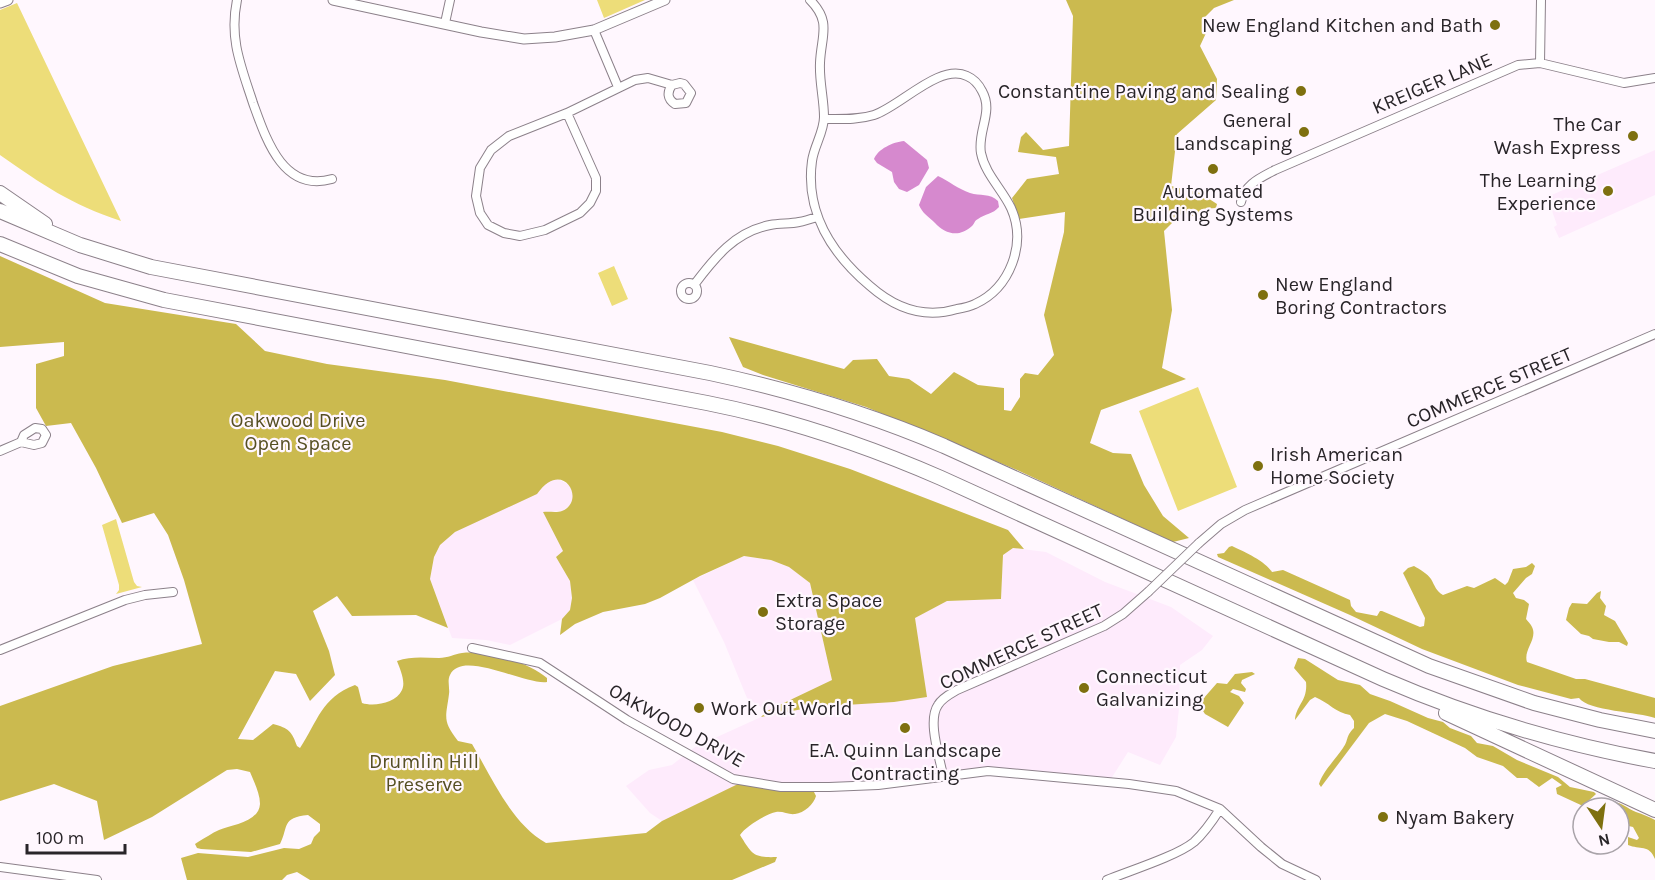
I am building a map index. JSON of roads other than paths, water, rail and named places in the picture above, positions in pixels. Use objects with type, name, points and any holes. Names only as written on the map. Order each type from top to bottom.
[{"type":"highway","points":[[0,193],[33,216],[71,237],[80,246]]},
{"type":"highway","points":[[0,210],[80,246],[168,271],[718,375],[827,403],[937,443],[1429,666],[1491,690],[1540,705],[1655,731]]},
{"type":"highway","points":[[0,243],[30,258]]},
{"type":"highway","points":[[0,249],[102,284],[164,300],[707,403],[766,416],[835,436],[941,478],[1392,683],[1452,707],[1532,733],[1594,749],[1655,761]]},
{"type":"highway","points":[[1392,683],[1443,712],[1655,810]]},
{"type":"street","points":[[0,3],[8,0]]},
{"type":"street","points":[[237,0],[233,20],[236,49],[266,140],[278,160],[294,175],[311,182],[332,179]]},
{"type":"street","points":[[333,0],[524,39],[555,37],[594,30],[665,0]]},
{"type":"street","points":[[445,24],[450,0]]},
{"type":"street","points":[[810,0],[824,21],[825,33],[820,63],[825,119],[812,158],[810,187],[817,217],[831,242],[855,274],[886,300],[918,313],[947,312],[975,304],[995,290],[1010,270],[1017,247],[1017,227],[1011,208],[986,168],[981,152],[982,133],[988,114],[986,98],[979,84],[966,75],[947,73],[930,81],[896,105],[874,115],[852,119],[825,119]]},
{"type":"street","points":[[1540,0],[1540,63]]},
{"type":"street","points":[[594,30],[618,87]]},
{"type":"street","name":"KREIGER LANE","points":[[1241,202],[1245,190],[1253,182],[1287,164],[1518,65],[1540,63],[1614,82],[1633,83],[1655,78]]},
{"type":"street","points":[[567,113],[596,178],[596,190],[590,203],[580,213],[545,230],[520,236],[504,233],[489,225],[480,213],[476,196],[480,168],[491,150],[509,136],[567,113],[618,87],[648,78],[672,85]]},
{"type":"street","points":[[694,285],[712,261],[732,241],[753,228],[817,217]]},
{"type":"street","name":"COMMERCE STREET","points":[[943,776],[933,722],[935,710],[941,701],[959,689],[1104,626],[1123,614],[1224,522],[1245,510],[1655,334]]},
{"type":"street","points":[[0,451],[21,441]]},
{"type":"street","points":[[0,650],[125,600],[173,592]]},
{"type":"street","name":"OAKWOOD DRIVE","points":[[472,648],[540,663],[627,720],[733,778],[781,787],[829,787],[878,785],[988,771],[1129,783],[1176,791],[1220,809],[1282,864],[1316,880]]},
{"type":"street","points":[[1107,880],[1179,851],[1193,843],[1220,809]]},
{"type":"street","points":[[0,867],[97,880]]},
{"type":"place","name":"New England Kitchen and Bath","points":[[1495,25]]},
{"type":"place","name":"Constantine Paving and Sealing","points":[[1301,91]]},
{"type":"place","name":"General Landscaping","points":[[1304,132]]},
{"type":"place","name":"The Car Wash Express","points":[[1633,136]]},
{"type":"place","name":"Automated Building Systems","points":[[1213,169]]},
{"type":"place","name":"The Learning Experience","points":[[1608,191]]},
{"type":"place","name":"New England Boring Contractors","points":[[1263,295]]},
{"type":"place","name":"Irish American Home Society","points":[[1258,466]]},
{"type":"place","name":"Extra Space Storage","points":[[763,612]]},
{"type":"place","name":"Connecticut Galvanizing","points":[[1084,688]]},
{"type":"place","name":"Work Out World","points":[[699,708]]},
{"type":"place","name":"E.A. Quinn Landscape Contracting","points":[[905,728]]},
{"type":"place","name":"Nyam Bakery","points":[[1383,817]]},
{"type":"park label","name":"Oakwood Drive Open Space","points":[[298,432]]},
{"type":"park label","name":"Drumlin Hill Preserve","points":[[424,772]]}]
